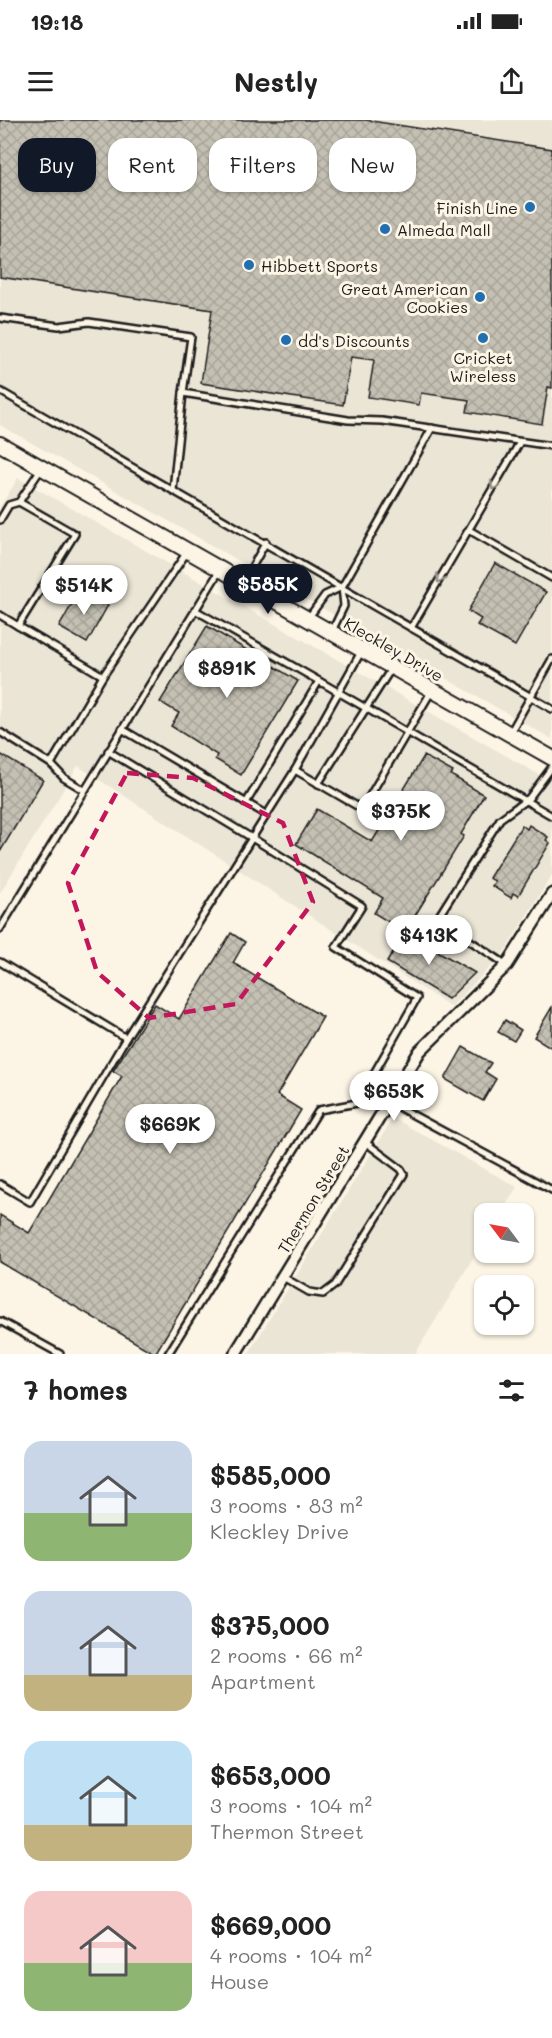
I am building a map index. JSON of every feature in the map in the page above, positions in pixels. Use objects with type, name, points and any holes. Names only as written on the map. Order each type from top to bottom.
[{"type":"street","name":"Kleckley Drive","points":[[2,449],[42,468],[552,758]]},
{"type":"street","name":"Thermon Street","points":[[236,1354],[420,1051],[507,965],[552,894]]},
{"type":"lane","points":[[0,318],[58,326],[89,321],[191,337],[173,490]]},
{"type":"lane","points":[[0,391],[266,542],[552,709]]},
{"type":"lane","points":[[183,393],[348,420],[382,421],[552,446]]},
{"type":"lane","points":[[308,619],[325,595],[342,587],[432,428]]},
{"type":"lane","points":[[411,628],[520,442]]},
{"type":"lane","points":[[0,520],[9,506],[19,502],[42,468]]},
{"type":"lane","points":[[18,626],[75,534],[19,502]]},
{"type":"lane","points":[[469,530],[552,578]]},
{"type":"lane","points":[[243,582],[266,542]]},
{"type":"lane","points":[[51,764],[103,676],[188,551]]},
{"type":"lane","points":[[0,929],[220,569]]},
{"type":"lane","points":[[331,632],[344,606],[342,587]]},
{"type":"lane","points":[[195,610],[339,691],[552,816]]},
{"type":"lane","points":[[0,615],[103,676]]},
{"type":"lane","points":[[0,1184],[30,1202],[126,1038],[295,770],[362,650]]},
{"type":"lane","points":[[510,734],[552,659]]},
{"type":"lane","points":[[318,784],[392,667]]},
{"type":"lane","points":[[246,803],[319,681]]},
{"type":"lane","points":[[295,770],[362,809],[432,690]]},
{"type":"lane","points":[[122,729],[267,815]]},
{"type":"lane","points":[[0,732],[51,764],[64,778],[84,790]]},
{"type":"lane","points":[[108,751],[362,906],[336,947],[417,998],[357,1103],[319,1110],[168,1354]]},
{"type":"lane","points":[[507,965],[436,919],[500,819],[527,800],[552,767]]},
{"type":"lane","points":[[0,962],[126,1038]]},
{"type":"lane","points":[[389,1102],[552,1190]]},
{"type":"lane","points":[[283,1277],[309,1292],[323,1294],[335,1285],[404,1174],[401,1169],[365,1142]]},
{"type":"lane","points":[[0,1321],[60,1354]]},
{"type":"highlighted area","points":[[127,773],[193,778],[283,823],[313,902],[236,1004],[149,1018],[97,972],[68,883]]},
{"type":"shaded area","points":[[0,120],[552,120],[552,739],[0,425]]},
{"type":"shaded area","points":[[18,478],[552,782],[552,875],[503,954],[451,1007],[78,766],[0,893],[0,507]]},
{"type":"shaded area","points":[[393,1118],[517,1187],[507,1203],[474,1203],[474,1257],[415,1354],[248,1354]]},
{"type":"building","name":"Almeda Mall","points":[[0,120],[365,120],[552,149],[552,388],[548,387],[542,424],[467,412],[469,400],[421,393],[419,405],[368,397],[374,360],[351,357],[343,405],[201,383],[212,310],[0,277]]},
{"type":"building","points":[[495,563],[546,592],[515,646],[477,625],[481,619],[468,611]]},
{"type":"building","points":[[80,590],[108,605],[87,643],[59,627]]},
{"type":"building","points":[[207,626],[298,681],[241,775],[215,759],[217,755],[171,726],[179,713],[160,702]]},
{"type":"building","points":[[0,754],[43,780],[0,852]]},
{"type":"building","points":[[424,756],[453,772],[451,775],[484,795],[461,834],[464,836],[405,932],[374,913],[383,898],[296,844],[317,809],[372,842]]},
{"type":"building","points":[[522,825],[527,829],[529,825],[548,837],[546,840],[550,843],[518,896],[513,893],[511,898],[492,886],[495,881],[489,878]]},
{"type":"building","points":[[405,932],[475,973],[448,999],[387,962]]},
{"type":"building","points":[[231,933],[245,942],[233,963],[323,1017],[277,1095],[301,1110],[155,1354],[0,1262],[0,1215],[29,1233],[122,1076],[113,1071],[155,1004],[179,1019]]},
{"type":"building","points":[[552,1007],[552,1048],[534,1037]]},
{"type":"building","points":[[505,1020],[521,1030],[514,1041],[498,1032]]},
{"type":"building","points":[[463,1047],[491,1063],[485,1072],[496,1079],[483,1101],[445,1079]]},
{"type":"place","name":"Finish Line","points":[[530,207]]},
{"type":"place","name":"Almeda Mall","points":[[385,229]]},
{"type":"place","name":"Hibbett Sports","points":[[249,265]]},
{"type":"place","name":"Great American Cookies","points":[[480,297]]},
{"type":"place","name":"Cricket Wireless","points":[[483,338]]},
{"type":"place","name":"dd's Discounts","points":[[286,340]]}]
